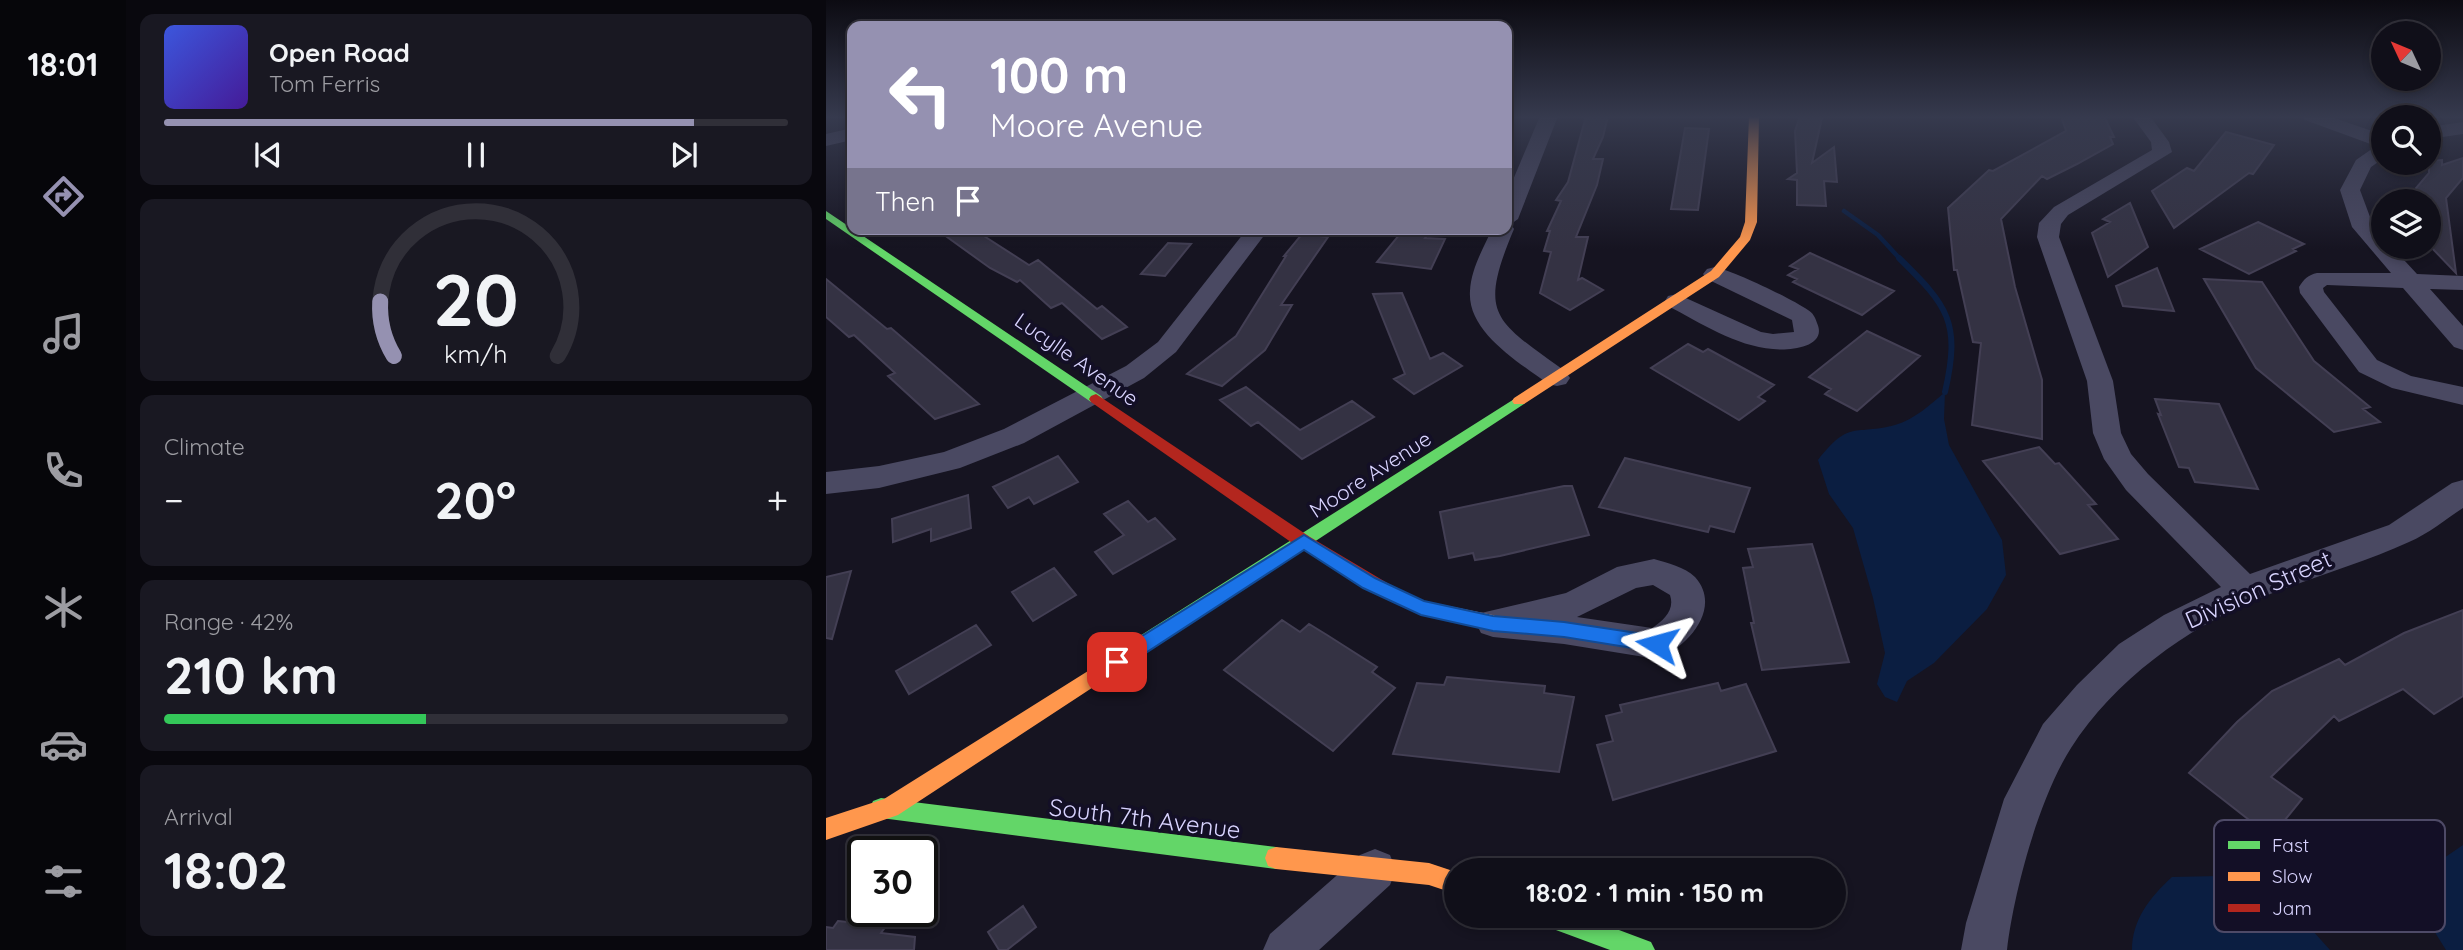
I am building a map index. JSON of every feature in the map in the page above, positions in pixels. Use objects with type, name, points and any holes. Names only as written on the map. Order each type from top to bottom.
[{"type":"street","points":[[1512,207],[1531,160]]},
{"type":"street","name":"Moore Avenue","points":[[826,829],[890,808],[1715,274],[1746,238],[1751,222],[1753,160]]},
{"type":"street","points":[[2148,160],[2061,211],[2050,223],[2048,237],[2100,381],[2107,433],[2119,460],[2137,482],[2245,590]]},
{"type":"street","points":[[2368,160],[2363,164],[2350,190],[2363,227],[2463,342]]},
{"type":"street","name":"Lucylle Avenue","points":[[826,214],[847,228]]},
{"type":"street","name":"Lucylle Avenue","points":[[857,235],[1369,583],[1421,608],[1493,623]]},
{"type":"street","points":[[826,483],[879,477],[950,461],[1014,436],[1094,396],[1135,372],[1167,347],[1253,235]]},
{"type":"street","points":[[1501,235],[1486,272],[1482,303],[1494,326],[1557,378]]},
{"type":"street","points":[[1677,301],[1759,341],[1777,344],[1807,336],[1807,327],[1802,316],[1715,274]]},
{"type":"street","points":[[2463,283],[2327,278],[2317,280],[2311,287],[2312,293],[2368,366],[2376,372],[2414,385],[2463,396]]},
{"type":"street","name":"Division Street","points":[[1984,950],[1988,923],[2024,799],[2057,736],[2090,696],[2132,655],[2176,625],[2245,590],[2400,533],[2463,491]]},
{"type":"street","points":[[1654,572],[1674,576],[1688,592],[1690,610],[1675,632],[1657,644],[1493,623],[1573,605],[1629,576],[1641,574],[1654,572]]},
{"type":"street","name":"South 7th Avenue","points":[[839,808],[890,808],[1375,870],[1430,874],[1444,879]]},
{"type":"street","points":[[1286,950],[1375,870]]},
{"type":"street","points":[[1581,928],[1643,950]]},
{"type":"water","points":[[1945,392],[1944,419],[1949,445],[2002,540],[2006,575],[1987,609],[1934,663],[1907,681],[1897,702],[1885,697],[1877,684],[1885,653],[1873,598],[1853,528],[1829,494],[1818,460],[1846,434],[1895,425],[1922,411]]},
{"type":"water","points":[[2463,845],[2463,950],[2446,950],[2435,932],[2445,932],[2445,857]]},
{"type":"water","points":[[2214,876],[2214,932],[2314,932],[2330,950],[2132,950],[2139,919],[2156,893],[2172,877]]},
{"type":"building","points":[[1574,160],[1603,160],[1597,185],[1576,237],[1588,237],[1578,280],[1582,278],[1603,290],[1570,310],[1540,293],[1551,252],[1544,251],[1550,231],[1547,231],[1561,201],[1556,200],[1568,182]]},
{"type":"building","points":[[1679,160],[1705,160],[1698,210],[1671,209]]},
{"type":"building","points":[[1796,160],[1813,160],[1812,163],[1816,160],[1835,160],[1837,182],[1824,181],[1826,206],[1797,205],[1797,180],[1788,179],[1797,173]]},
{"type":"building","points":[[2012,160],[2084,160],[2047,179],[2042,176],[2001,219],[2015,287],[2042,380],[2042,439],[1972,425],[1981,343],[1973,342],[1957,270],[1954,270],[1948,208],[1989,170],[1993,171]]},
{"type":"building","points":[[2203,160],[2263,160],[2253,174],[2249,173],[2174,228],[2152,191],[2187,168],[2194,171]]},
{"type":"building","points":[[2442,160],[2442,165],[2463,160],[2463,178],[2446,198],[2456,273],[2441,257],[2441,189],[2416,189],[2427,175],[2441,175]]},
{"type":"building","points":[[2130,203],[2148,247],[2108,277],[2092,233],[2110,222],[2103,219]]},
{"type":"building","points":[[2258,222],[2304,244],[2293,249],[2296,251],[2249,274],[2200,249]]},
{"type":"building","points":[[944,235],[982,235],[1029,265],[1038,260],[1097,309],[1102,306],[1127,327],[1102,339],[1062,303],[1051,308],[1020,280],[1017,282],[990,268]]},
{"type":"building","points":[[1301,235],[1328,237],[1281,305],[1292,305],[1265,350],[1222,386],[1187,374],[1236,336],[1284,256]]},
{"type":"building","points":[[1399,235],[1427,235],[1425,238],[1445,239],[1431,269],[1377,262]]},
{"type":"building","points":[[1168,243],[1191,244],[1165,276],[1141,274]]},
{"type":"building","points":[[1810,253],[1894,291],[1862,315],[1793,282],[1797,279],[1788,275],[1798,269],[1790,266]]},
{"type":"building","points":[[2157,268],[2174,311],[2123,306],[2116,286]]},
{"type":"building","points":[[826,279],[887,329],[891,328],[979,404],[935,419],[888,376],[895,373],[854,335],[849,337],[826,317]]},
{"type":"building","points":[[2204,279],[2262,282],[2314,361],[2370,407],[2363,409],[2380,422],[2334,432],[2256,368]]},
{"type":"building","points":[[1402,293],[1430,359],[1443,353],[1462,366],[1414,394],[1394,379],[1405,374],[1373,294]]},
{"type":"building","points":[[1867,331],[1920,356],[1857,411],[1825,394],[1831,389],[1809,377]]},
{"type":"building","points":[[1688,344],[1703,352],[1708,349],[1774,385],[1758,397],[1765,401],[1739,420],[1651,368]]},
{"type":"building","points":[[1246,387],[1300,430],[1352,401],[1374,417],[1302,459],[1258,422],[1251,426],[1220,400]]},
{"type":"building","points":[[2155,399],[2219,404],[2258,489],[2195,482],[2189,468],[2179,467],[2158,414],[2161,415]]},
{"type":"building","points":[[2039,447],[2055,464],[2059,463],[2096,504],[2088,505],[2118,539],[2060,554],[1983,461]]},
{"type":"building","points":[[1058,456],[1078,482],[1034,504],[1029,497],[1008,508],[993,487]]},
{"type":"building","points":[[1625,458],[1750,488],[1734,532],[1710,526],[1708,532],[1599,507]]},
{"type":"building","points":[[1572,486],[1589,535],[1500,556],[1475,560],[1473,553],[1449,558],[1440,512]]},
{"type":"building","points":[[968,495],[971,528],[931,541],[931,529],[893,542],[892,519]]},
{"type":"building","points":[[1128,501],[1148,522],[1155,518],[1175,539],[1113,574],[1095,552],[1124,535],[1104,514]]},
{"type":"building","points":[[1812,544],[1849,662],[1762,670],[1751,623],[1754,623],[1743,568],[1753,567],[1748,549]]},
{"type":"building","points":[[1054,568],[1076,595],[1033,621],[1012,592]]},
{"type":"building","points":[[851,571],[832,639],[826,638],[826,577]]},
{"type":"building","points":[[2463,610],[2463,696],[2434,714],[2403,689],[2339,721],[2334,716],[2271,777],[2302,799],[2285,820],[2249,820],[2189,773],[2237,722],[2272,691],[2339,659],[2345,665],[2404,633]]},
{"type":"building","points":[[1282,620],[1300,632],[1309,624],[1377,667],[1372,672],[1395,688],[1333,751],[1224,670]]},
{"type":"building","points":[[976,625],[991,645],[909,694],[896,671]]},
{"type":"building","points":[[1447,677],[1545,686],[1544,693],[1574,697],[1559,772],[1393,754],[1417,683],[1444,685]]},
{"type":"building","points":[[1718,683],[1721,691],[1746,684],[1776,751],[1613,800],[1597,745],[1613,741],[1606,716],[1622,712],[1620,705]]},
{"type":"building","points":[[1023,906],[1036,927],[1007,950],[999,950],[988,932]]},
{"type":"building","points":[[838,921],[847,922],[847,927],[885,927],[881,933],[915,937],[914,950],[826,950],[826,927],[833,928]]},
{"type":"waterway","points":[[1844,211],[1878,235],[1901,260]]},
{"type":"waterway","points":[[1899,258],[1929,289],[1946,317],[1951,348],[1945,392]]},
{"type":"traffic: fast","points":[[826,214],[847,228]]},
{"type":"traffic: fast","points":[[857,235],[1096,399]]},
{"type":"traffic: fast","points":[[1123,657],[1519,401]]},
{"type":"traffic: fast","points":[[881,808],[1276,858]]},
{"type":"traffic: fast","points":[[1581,928],[1643,950]]},
{"type":"traffic: slow","points":[[1519,401],[1715,274],[1746,238],[1751,222],[1753,160]]},
{"type":"traffic: slow","points":[[1388,592],[1421,608],[1493,623]]},
{"type":"traffic: slow","points":[[826,829],[890,808],[1123,657]]},
{"type":"traffic: slow","points":[[1276,858],[1429,874],[1444,879]]},
{"type":"traffic: jam","points":[[1096,399],[1304,542],[1388,592]]},
{"type":"route","points":[[1117,662],[1304,541],[1369,583],[1421,608],[1493,623],[1657,644]]}]
